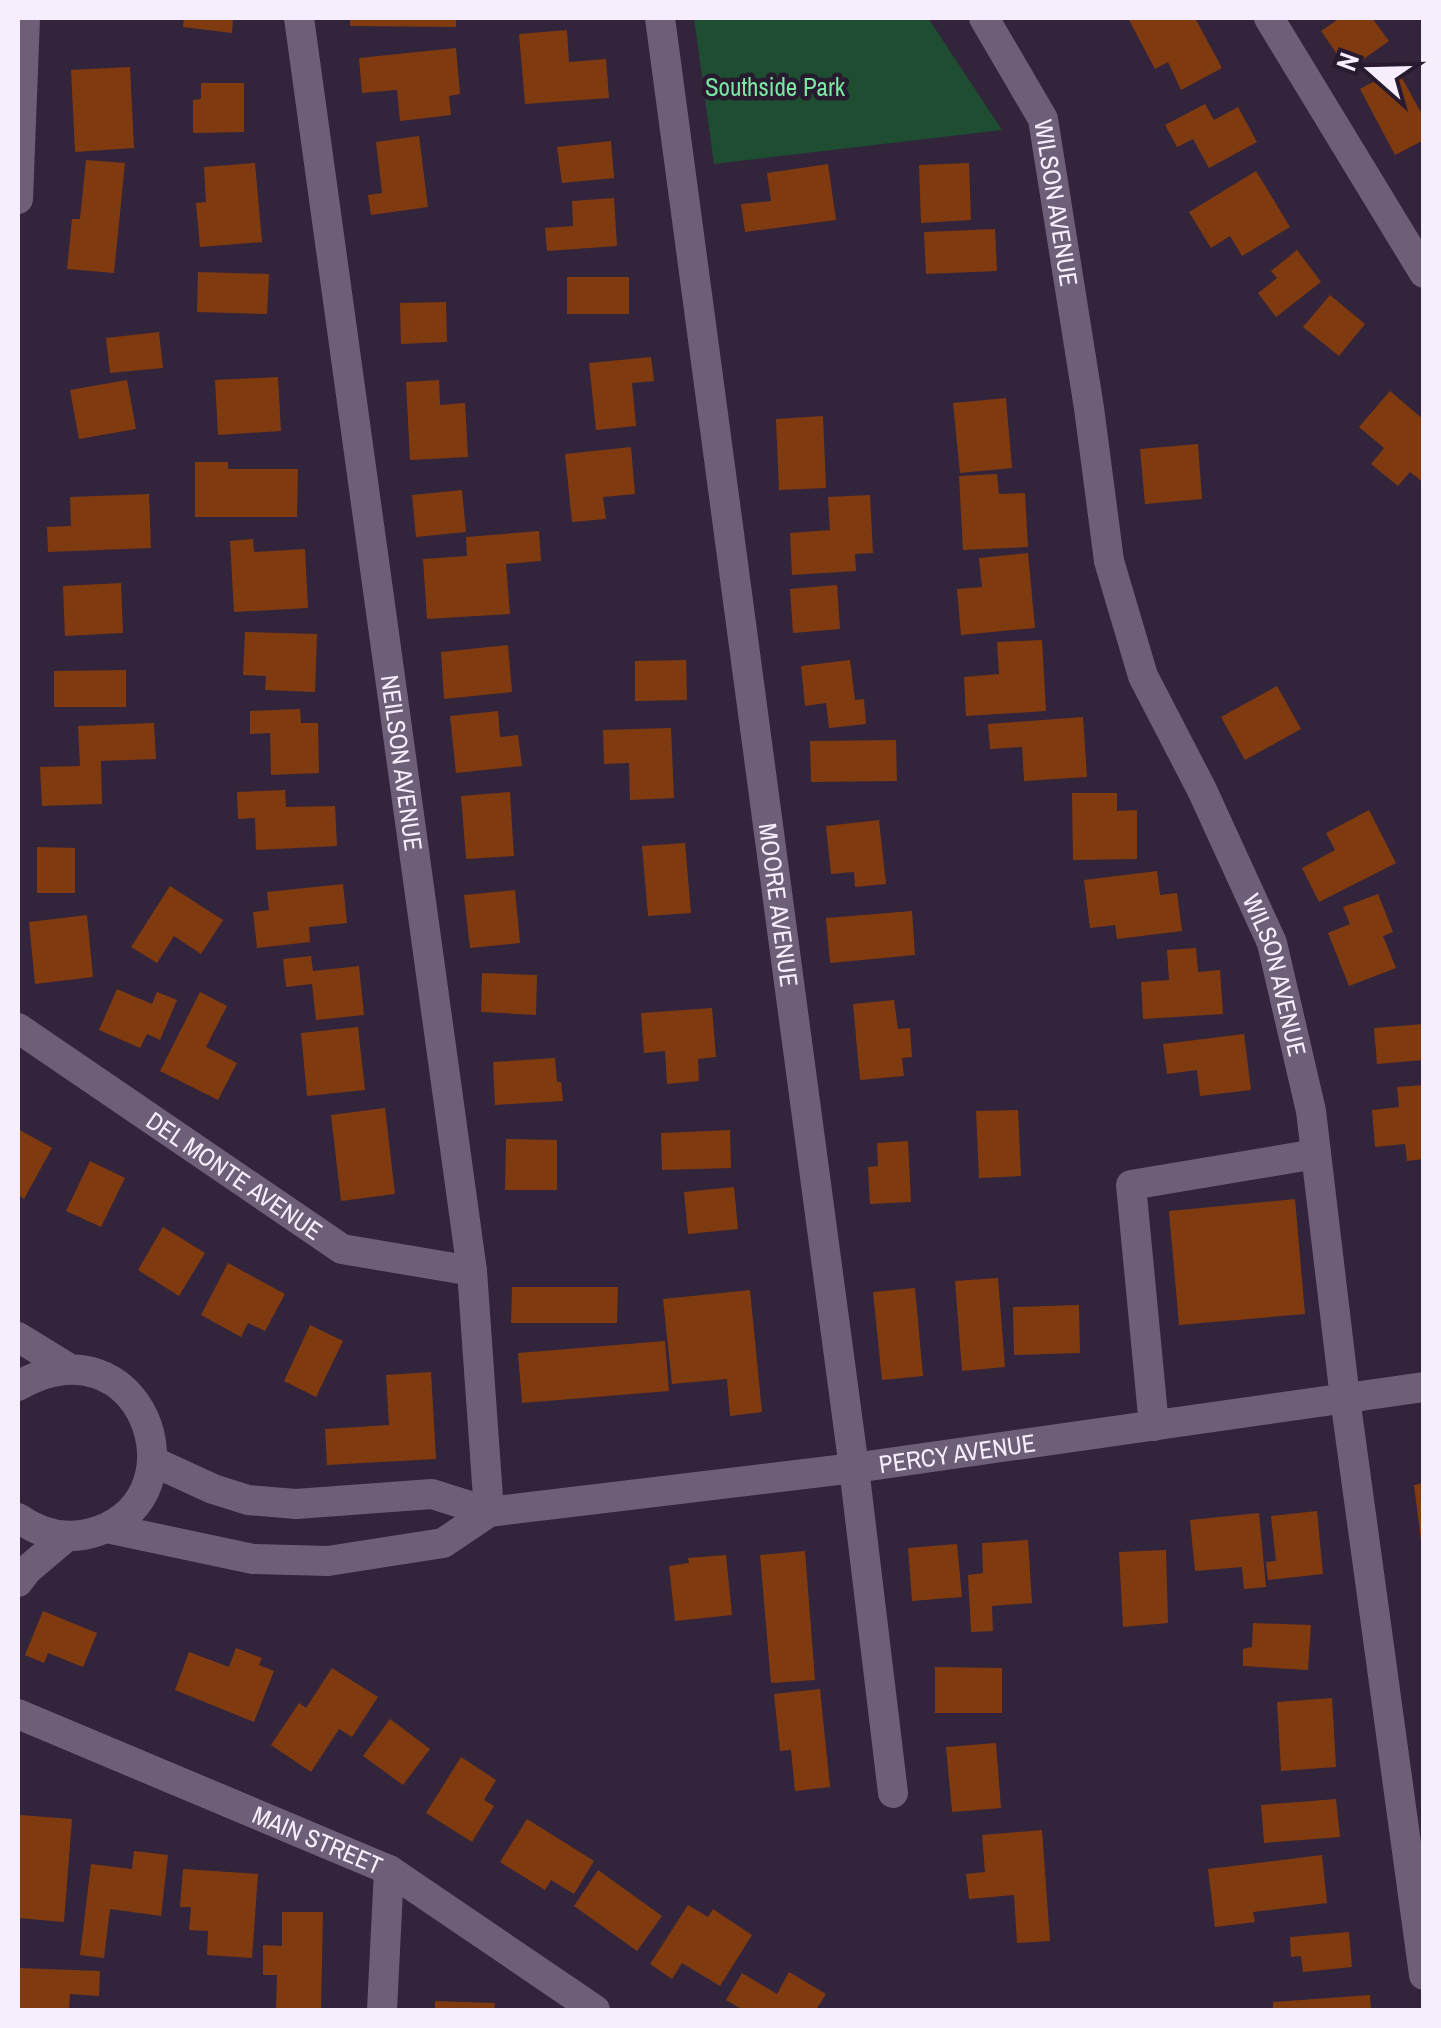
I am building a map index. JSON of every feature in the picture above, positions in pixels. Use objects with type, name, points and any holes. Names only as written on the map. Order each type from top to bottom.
[{"type":"street","points":[[18,199],[25,18]]},
{"type":"street","name":"NEILSON AVENUE","points":[[300,18],[472,1271],[489,1512]]},
{"type":"street","name":"MOORE AVENUE","points":[[660,18],[894,1794]]},
{"type":"street","name":"WILSON AVENUE","points":[[984,18],[1043,119],[1109,561],[1142,676],[1202,790],[1272,943],[1311,1111],[1345,1398],[1424,1975]]},
{"type":"street","points":[[1269,18],[1424,273]]},
{"type":"street","name":"DEL MONTE AVENUE","points":[[18,1028],[342,1249],[472,1271]]},
{"type":"street","points":[[1154,1426],[1131,1184],[1316,1154]]},
{"type":"street","points":[[18,1336],[70,1369]]},
{"type":"street","points":[[18,1386],[42,1373],[70,1369],[98,1374],[122,1387],[140,1408],[150,1433],[152,1461],[145,1488],[130,1511],[107,1528],[66,1537],[35,1530],[18,1518]]},
{"type":"street","name":"PERCY AVENUE","points":[[152,1461],[248,1500],[296,1504],[432,1494],[489,1512],[854,1468],[1424,1387]]},
{"type":"street","name":"PERCY AVENUE","points":[[107,1528],[253,1559],[328,1561],[443,1543],[489,1512]]},
{"type":"street","points":[[18,1582],[66,1537]]},
{"type":"street","name":"MAIN STREET","points":[[18,1714],[388,1870],[595,2010]]},
{"type":"street","points":[[382,2010],[388,1870]]},
{"type":"green space","name":"Southside Park","points":[[694,18],[928,18],[1002,130],[714,164]]},
{"type":"building","points":[[184,18],[233,18],[232,33],[183,27]]},
{"type":"building","points":[[350,18],[456,18],[456,27],[350,26]]},
{"type":"building","points":[[1128,18],[1195,18],[1222,68],[1181,90],[1168,62],[1155,69]]},
{"type":"building","points":[[1340,18],[1372,18],[1389,41],[1348,70],[1321,31]]},
{"type":"building","points":[[567,30],[569,62],[606,59],[609,98],[525,104],[519,34]]},
{"type":"building","points":[[456,48],[460,94],[449,96],[451,115],[400,121],[397,90],[362,93],[359,58]]},
{"type":"building","points":[[130,67],[134,148],[75,152],[71,70]]},
{"type":"building","points":[[1397,69],[1424,118],[1424,140],[1395,155],[1360,89]]},
{"type":"building","points":[[201,83],[244,83],[244,132],[193,133],[193,100],[201,99]]},
{"type":"building","points":[[1205,104],[1214,120],[1238,107],[1257,142],[1209,168],[1193,139],[1177,147],[1165,125]]},
{"type":"building","points":[[419,136],[428,207],[371,215],[368,195],[382,193],[376,142]]},
{"type":"building","points":[[611,141],[614,178],[562,183],[557,147]]},
{"type":"building","points":[[86,160],[125,163],[114,273],[67,269],[72,219],[80,219]]},
{"type":"building","points":[[255,163],[262,242],[200,247],[196,203],[206,202],[204,167]]},
{"type":"building","points":[[969,163],[971,220],[921,223],[919,165]]},
{"type":"building","points":[[828,164],[836,220],[745,232],[741,204],[771,201],[767,173]]},
{"type":"building","points":[[1256,171],[1290,227],[1242,256],[1230,236],[1211,248],[1189,212]]},
{"type":"building","points":[[614,198],[617,246],[547,251],[545,228],[573,226],[572,201]]},
{"type":"building","points":[[995,229],[997,271],[926,274],[924,232]]},
{"type":"building","points":[[1297,250],[1321,282],[1276,317],[1258,293],[1277,278],[1271,271]]},
{"type":"building","points":[[198,272],[269,274],[267,314],[197,312]]},
{"type":"building","points":[[567,277],[629,277],[629,314],[567,314]]},
{"type":"building","points":[[1330,295],[1365,324],[1339,356],[1303,327]]},
{"type":"building","points":[[446,302],[447,342],[401,344],[400,303]]},
{"type":"building","points":[[159,332],[163,368],[110,373],[106,338]]},
{"type":"building","points":[[651,357],[654,381],[632,383],[636,426],[596,430],[589,363]]},
{"type":"building","points":[[278,377],[281,431],[218,435],[215,380]]},
{"type":"building","points":[[127,380],[136,429],[79,439],[70,390]]},
{"type":"building","points":[[439,380],[440,405],[465,403],[468,457],[410,460],[406,382]]},
{"type":"building","points":[[1390,391],[1424,420],[1424,483],[1410,472],[1398,486],[1371,464],[1384,448],[1359,427]]},
{"type":"building","points":[[1006,398],[1012,468],[960,473],[953,403]]},
{"type":"building","points":[[823,416],[826,488],[779,490],[776,419]]},
{"type":"building","points":[[1198,444],[1202,499],[1145,504],[1140,449]]},
{"type":"building","points":[[631,447],[635,494],[603,497],[606,519],[572,522],[565,454]]},
{"type":"building","points":[[195,462],[228,462],[228,469],[298,469],[297,517],[195,517]]},
{"type":"building","points":[[997,474],[999,494],[1025,493],[1028,547],[963,550],[959,476]]},
{"type":"building","points":[[462,490],[466,532],[416,537],[412,495]]},
{"type":"building","points":[[149,494],[151,548],[48,552],[47,527],[71,526],[70,497]]},
{"type":"building","points":[[870,495],[873,553],[855,554],[856,571],[792,575],[790,533],[830,530],[828,497]]},
{"type":"building","points":[[539,531],[541,561],[506,564],[510,614],[427,619],[423,559],[467,556],[466,537]]},
{"type":"building","points":[[253,539],[254,552],[305,549],[308,608],[234,612],[230,541]]},
{"type":"building","points":[[1028,553],[1035,628],[961,635],[957,589],[982,587],[979,558]]},
{"type":"building","points":[[121,583],[123,633],[65,636],[63,586]]},
{"type":"building","points":[[837,585],[840,629],[793,633],[790,589]]},
{"type":"building","points":[[245,632],[317,634],[315,692],[265,690],[266,676],[243,675]]},
{"type":"building","points":[[1042,640],[1046,711],[966,716],[964,677],[999,674],[997,642]]},
{"type":"building","points":[[508,645],[512,692],[444,699],[441,652]]},
{"type":"building","points":[[686,660],[687,700],[635,701],[635,661]]},
{"type":"building","points":[[850,660],[855,700],[864,699],[866,724],[829,728],[826,703],[805,706],[801,666]]},
{"type":"building","points":[[126,670],[126,707],[54,707],[54,671]]},
{"type":"building","points":[[1277,686],[1301,729],[1245,760],[1221,717]]},
{"type":"building","points":[[300,709],[301,723],[318,723],[319,773],[271,775],[270,733],[250,734],[250,711]]},
{"type":"building","points":[[498,711],[500,737],[518,735],[522,766],[456,773],[450,716]]},
{"type":"building","points":[[1083,717],[1087,777],[1024,781],[1022,747],[990,749],[988,724]]},
{"type":"building","points":[[154,723],[156,759],[101,761],[102,804],[42,806],[40,767],[80,766],[78,726]]},
{"type":"building","points":[[671,728],[674,798],[630,800],[629,763],[604,764],[603,730]]},
{"type":"building","points":[[896,740],[897,781],[811,782],[810,741]]},
{"type":"building","points":[[285,790],[286,807],[335,806],[337,846],[256,850],[255,818],[238,819],[237,792]]},
{"type":"building","points":[[510,792],[514,856],[466,859],[461,796]]},
{"type":"building","points":[[1072,793],[1117,793],[1117,811],[1137,810],[1137,859],[1073,860]]},
{"type":"building","points":[[1369,810],[1396,863],[1319,902],[1302,868],[1335,850],[1326,833]]},
{"type":"building","points":[[879,820],[886,884],[855,887],[854,872],[831,874],[826,826]]},
{"type":"building","points":[[685,843],[691,913],[648,916],[642,846]]},
{"type":"building","points":[[37,847],[75,848],[75,893],[37,893]]},
{"type":"building","points":[[1157,871],[1160,895],[1177,893],[1182,931],[1117,939],[1115,925],[1090,928],[1084,880]]},
{"type":"building","points":[[343,884],[347,923],[309,927],[310,942],[257,948],[253,912],[269,910],[267,892]]},
{"type":"building","points":[[170,886],[223,920],[201,954],[174,936],[157,963],[131,947]]},
{"type":"building","points":[[515,890],[520,943],[470,948],[464,895]]},
{"type":"building","points":[[1378,894],[1393,932],[1383,936],[1396,968],[1349,986],[1328,933],[1350,924],[1343,907]]},
{"type":"building","points":[[912,911],[915,955],[830,963],[826,918]]},
{"type":"building","points":[[87,915],[93,977],[35,984],[29,922]]},
{"type":"building","points":[[1196,948],[1198,972],[1220,970],[1223,1014],[1143,1019],[1141,982],[1169,980],[1167,950]]},
{"type":"building","points":[[311,956],[313,971],[359,966],[364,1015],[316,1020],[312,984],[286,987],[283,959]]},
{"type":"building","points":[[482,973],[537,975],[536,1015],[481,1012]]},
{"type":"building","points":[[117,989],[152,1004],[157,992],[177,1000],[160,1040],[147,1034],[140,1048],[99,1030]]},
{"type":"building","points":[[200,992],[227,1006],[206,1047],[237,1063],[218,1100],[160,1071]]},
{"type":"building","points":[[894,1000],[898,1029],[910,1028],[912,1057],[902,1058],[904,1076],[860,1080],[853,1004]]},
{"type":"building","points":[[712,1008],[716,1057],[698,1059],[699,1081],[667,1084],[665,1051],[644,1053],[641,1013]]},
{"type":"building","points":[[1424,1024],[1424,1060],[1377,1064],[1374,1028]]},
{"type":"building","points":[[358,1027],[365,1090],[307,1096],[301,1033]]},
{"type":"building","points":[[1244,1034],[1251,1090],[1200,1096],[1197,1070],[1167,1074],[1163,1044]]},
{"type":"building","points":[[555,1058],[563,1101],[495,1105],[493,1062]]},
{"type":"building","points":[[1424,1085],[1424,1159],[1407,1161],[1405,1144],[1375,1147],[1372,1110],[1399,1107],[1397,1087]]},
{"type":"building","points":[[385,1108],[395,1194],[341,1201],[331,1115]]},
{"type":"building","points":[[1018,1110],[1021,1176],[979,1178],[976,1111]]},
{"type":"building","points":[[18,1129],[52,1148],[24,1199],[18,1195]]},
{"type":"building","points":[[730,1130],[731,1168],[662,1170],[661,1133]]},
{"type":"building","points":[[506,1139],[557,1140],[557,1190],[505,1190]]},
{"type":"building","points":[[908,1141],[911,1202],[870,1204],[868,1167],[878,1166],[877,1143]]},
{"type":"building","points":[[90,1161],[125,1178],[101,1227],[66,1211]]},
{"type":"building","points":[[734,1187],[738,1229],[688,1234],[684,1192]]},
{"type":"building","points":[[1295,1199],[1305,1314],[1179,1325],[1169,1211]]},
{"type":"building","points":[[163,1227],[205,1253],[179,1296],[138,1270]]},
{"type":"building","points":[[228,1263],[285,1294],[265,1331],[248,1323],[241,1337],[201,1315]]},
{"type":"building","points":[[998,1278],[1005,1367],[962,1371],[955,1281]]},
{"type":"building","points":[[512,1287],[618,1287],[617,1323],[511,1323]]},
{"type":"building","points":[[915,1288],[923,1376],[882,1380],[873,1292]]},
{"type":"building","points":[[750,1290],[762,1412],[730,1416],[727,1379],[672,1384],[663,1299]]},
{"type":"building","points":[[1079,1305],[1080,1353],[1014,1355],[1013,1307]]},
{"type":"building","points":[[310,1325],[343,1341],[316,1397],[284,1381]]},
{"type":"building","points":[[665,1341],[669,1391],[522,1403],[518,1353]]},
{"type":"building","points":[[431,1372],[436,1459],[327,1465],[325,1429],[389,1425],[386,1375]]},
{"type":"building","points":[[1424,1483],[1424,1539],[1421,1540],[1414,1485]]},
{"type":"building","points":[[1317,1511],[1323,1574],[1268,1580],[1266,1562],[1276,1561],[1271,1516]]},
{"type":"building","points":[[1259,1513],[1266,1587],[1244,1589],[1242,1567],[1195,1571],[1190,1520]]},
{"type":"building","points":[[1028,1540],[1032,1603],[992,1606],[993,1631],[971,1632],[968,1575],[983,1573],[982,1543]]},
{"type":"building","points":[[957,1544],[962,1597],[912,1601],[908,1548]]},
{"type":"building","points":[[1166,1550],[1168,1623],[1123,1627],[1119,1552]]},
{"type":"building","points":[[805,1551],[815,1680],[771,1683],[760,1555]]},
{"type":"building","points":[[726,1555],[732,1615],[675,1621],[669,1566],[689,1563],[688,1558]]},
{"type":"building","points":[[43,1611],[97,1633],[83,1667],[48,1653],[44,1663],[25,1655]]},
{"type":"building","points":[[1253,1623],[1311,1625],[1308,1670],[1243,1666],[1243,1649],[1252,1647]]},
{"type":"building","points":[[236,1648],[262,1658],[259,1665],[274,1671],[254,1722],[175,1690],[189,1652],[229,1667]]},
{"type":"building","points":[[935,1667],[1002,1668],[1002,1713],[935,1713]]},
{"type":"building","points":[[332,1668],[378,1697],[352,1737],[339,1729],[311,1772],[271,1745],[299,1703],[306,1708]]},
{"type":"building","points":[[820,1689],[830,1787],[795,1791],[791,1750],[780,1751],[774,1694]]},
{"type":"building","points":[[1332,1698],[1336,1767],[1281,1771],[1277,1702]]},
{"type":"building","points":[[390,1719],[430,1749],[403,1785],[363,1756]]},
{"type":"building","points":[[996,1743],[1001,1808],[952,1812],[946,1747]]},
{"type":"building","points":[[461,1757],[496,1780],[484,1800],[494,1806],[472,1842],[426,1813]]},
{"type":"building","points":[[1336,1799],[1340,1837],[1264,1843],[1261,1805]]},
{"type":"building","points":[[20,1815],[72,1819],[64,1922],[18,1918]]},
{"type":"building","points":[[527,1819],[594,1861],[574,1894],[551,1880],[545,1890],[500,1862]]},
{"type":"building","points":[[1042,1830],[1050,1941],[1017,1943],[1014,1895],[969,1899],[966,1874],[985,1872],[982,1835]]},
{"type":"building","points":[[134,1851],[168,1855],[161,1916],[110,1909],[104,1958],[80,1955],[91,1864],[132,1869]]},
{"type":"building","points":[[1322,1855],[1327,1903],[1253,1912],[1255,1922],[1215,1927],[1208,1869]]},
{"type":"building","points":[[183,1869],[258,1874],[252,1958],[207,1955],[208,1931],[189,1930],[191,1907],[180,1907]]},
{"type":"building","points":[[598,1870],[662,1916],[637,1951],[574,1906]]},
{"type":"building","points":[[688,1905],[708,1917],[713,1909],[752,1935],[720,1986],[682,1963],[672,1979],[650,1964]]},
{"type":"building","points":[[282,1912],[323,1912],[321,2010],[276,2010],[277,1975],[263,1975],[263,1945],[282,1946]]},
{"type":"building","points":[[1349,1932],[1352,1967],[1303,1972],[1301,1956],[1291,1957],[1290,1937]]},
{"type":"building","points":[[18,1968],[100,1971],[99,1996],[70,1994],[69,2010],[18,2010]]},
{"type":"building","points":[[789,1972],[826,1994],[816,2010],[743,2010],[726,2000],[742,1973],[777,1994]]},
{"type":"building","points":[[1370,1995],[1371,2010],[1273,2010],[1273,2002]]},
{"type":"building","points":[[435,2001],[495,2003],[494,2010],[435,2010]]}]
